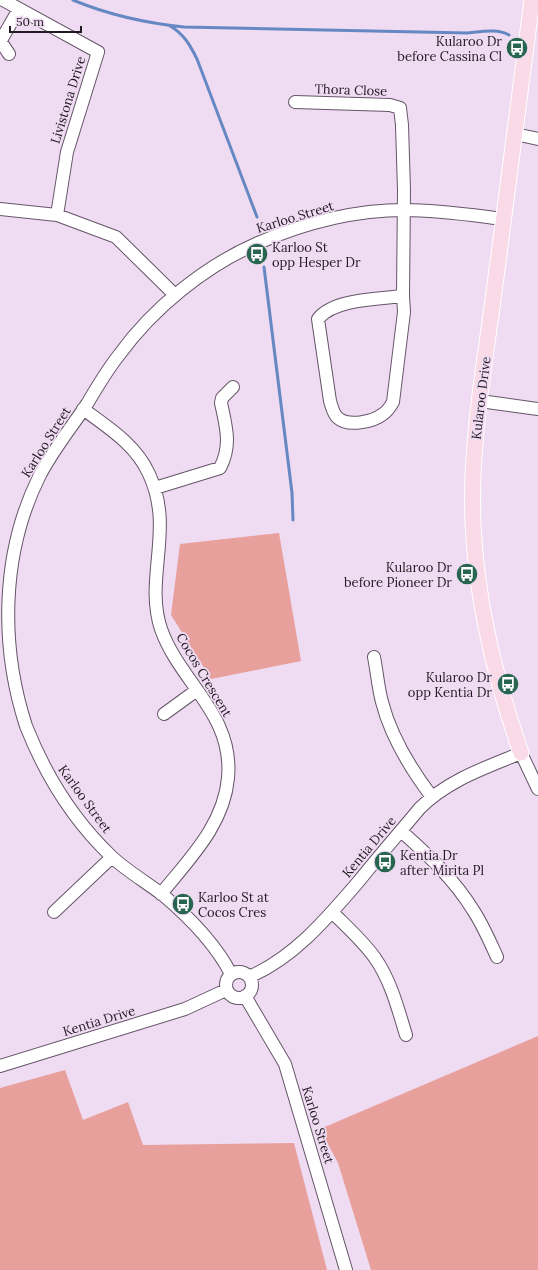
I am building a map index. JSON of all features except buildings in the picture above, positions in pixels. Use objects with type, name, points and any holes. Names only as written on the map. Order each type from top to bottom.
[{"type":"main road","name":"Kularoo Drive","points":[[521,753],[506,711],[487,636],[477,577],[473,522],[473,472],[480,401],[532,0]]},
{"type":"street","name":"Livistona Drive","points":[[3,0],[98,52],[67,152],[57,215]]},
{"type":"street","points":[[9,54],[0,42],[19,9]]},
{"type":"street","name":"Thora Close","points":[[295,102],[390,105],[400,108],[402,125],[404,210]]},
{"type":"street","points":[[515,134],[538,139]]},
{"type":"street","points":[[0,209],[57,215],[116,237],[175,295]]},
{"type":"street","points":[[403,296],[344,304],[330,309],[322,314],[318,319],[330,401],[334,413],[338,419],[346,422],[364,422],[374,419],[388,411],[393,402],[404,312],[404,210]]},
{"type":"street","name":"Karloo Street","points":[[231,974],[224,960],[204,935],[161,894],[112,857],[70,807],[52,781],[36,751],[16,695],[7,645],[6,608],[8,578],[17,534],[40,475],[119,354],[142,327],[175,295],[229,258],[255,244],[277,235],[329,219],[359,214],[404,210],[450,212],[504,219]]},
{"type":"street","points":[[156,488],[220,468],[225,458],[228,445],[221,403],[222,398],[233,387]]},
{"type":"street","points":[[480,401],[538,409]]},
{"type":"street","name":"Cocos Crescent","points":[[83,409],[122,438],[138,456],[156,488],[160,507],[161,527],[156,600],[158,616],[166,641],[216,717],[225,740],[228,778],[225,797],[220,813],[210,831],[161,894]]},
{"type":"street","points":[[374,657],[382,702],[392,730],[405,759],[432,797]]},
{"type":"street","points":[[164,714],[197,690]]},
{"type":"street","name":"Kularoo Drive","points":[[521,753],[538,789]]},
{"type":"street","name":"Kentia Drive","points":[[249,977],[283,958],[310,935],[332,912],[432,797],[466,776],[521,753]]},
{"type":"street","points":[[401,831],[433,859],[461,891],[474,912],[497,957]]},
{"type":"street","points":[[54,912],[112,857]]},
{"type":"street","points":[[332,912],[363,943],[375,958],[396,1001],[406,1035]]},
{"type":"street","points":[[241,972],[249,977],[251,987],[245,996],[234,997],[226,990],[226,981],[231,974],[241,972]]},
{"type":"street","name":"Kentia Drive","points":[[0,1066],[185,1009],[226,990]]},
{"type":"street","name":"Karloo Street","points":[[245,996],[285,1064],[346,1270]]},
{"type":"shaded area","points":[[279,533],[301,661],[211,679],[171,615],[180,544]]},
{"type":"shaded area","points":[[538,1036],[538,1270],[371,1270],[338,1163],[320,1129]]},
{"type":"shaded area","points":[[65,1070],[83,1120],[128,1102],[143,1145],[294,1143],[327,1270],[0,1270],[0,1088]]},
{"type":"waterway","points":[[73,0],[128,18],[184,27],[467,33],[494,31],[509,35]]},
{"type":"waterway","points":[[170,26],[186,40],[197,59],[257,217]]},
{"type":"waterway","points":[[264,267],[292,493],[293,520]]},
{"type":"place","name":"Kularoo Dr before Cassina Cl","points":[[517,48]]},
{"type":"place","name":"Karloo St opp Hesper Dr","points":[[257,254]]},
{"type":"place","name":"Kularoo Dr before Pioneer Dr","points":[[467,574]]},
{"type":"place","name":"Kularoo Dr opp Kentia Dr","points":[[508,684]]},
{"type":"place","name":"Kentia Dr after Mirita Pl","points":[[385,862]]},
{"type":"place","name":"Karloo St at Cocos Cres","points":[[183,904]]}]
